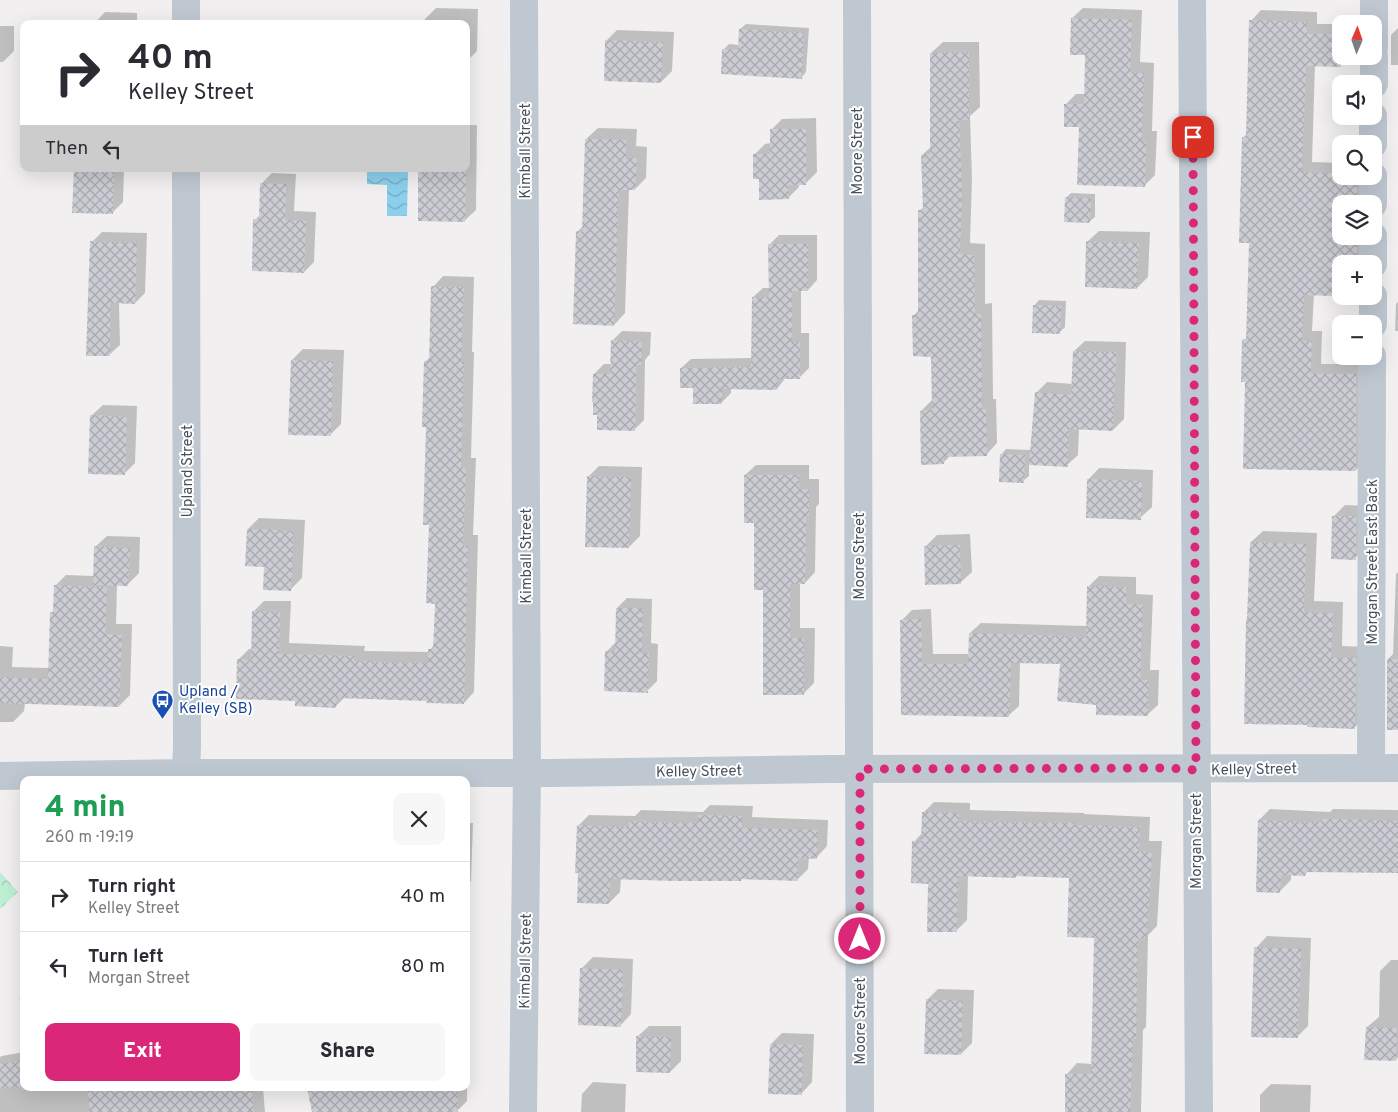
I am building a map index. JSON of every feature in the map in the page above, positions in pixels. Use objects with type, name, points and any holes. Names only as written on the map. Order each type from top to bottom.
[{"type":"street","points":[[186,0],[186,20]]},
{"type":"street","name":"Kimball Street","points":[[523,1112],[527,773],[524,0]]},
{"type":"street","name":"Moore Street","points":[[857,0],[860,1112]]},
{"type":"street","name":"Morgan Street","points":[[1192,0],[1199,1112]]},
{"type":"street","points":[[1374,0],[1374,15]]},
{"type":"street","name":"Upland Street","points":[[186,172],[186,773]]},
{"type":"street","name":"Morgan Street East Back","points":[[1371,768],[1372,365]]},
{"type":"street","name":"Kelley Street","points":[[0,776],[860,769],[1168,768],[1196,770],[1224,768],[1398,768]]},
{"type":"green space","points":[[0,872],[18,892],[0,909]]},
{"type":"water","points":[[367,172],[408,172],[407,216],[387,216],[387,185],[367,184]]},
{"type":"building","points":[[1071,18],[1132,20],[1130,72],[1144,73],[1142,141],[1146,142],[1145,187],[1077,185],[1079,127],[1064,127],[1064,104],[1084,104],[1085,55],[1070,55]]},
{"type":"building","points":[[1249,20],[1307,22],[1307,34],[1332,34],[1332,65],[1341,65],[1341,67],[1306,66],[1302,172],[1332,173],[1332,185],[1357,185],[1357,195],[1332,195],[1332,245],[1357,245],[1357,255],[1332,255],[1332,296],[1304,295],[1302,341],[1312,341],[1311,374],[1356,374],[1356,471],[1243,469],[1245,382],[1241,382],[1242,339],[1246,340],[1249,243],[1239,243],[1242,137],[1246,137]]},
{"type":"building","points":[[739,29],[804,33],[802,79],[721,74],[722,49],[738,50]]},
{"type":"building","points":[[605,40],[663,42],[661,83],[604,81]]},
{"type":"building","points":[[969,52],[969,120],[959,120],[962,191],[960,254],[974,255],[975,314],[981,314],[982,409],[986,409],[987,456],[943,457],[944,464],[921,465],[920,411],[932,410],[931,357],[913,356],[912,315],[918,315],[918,210],[923,210],[921,155],[930,154],[930,53]]},
{"type":"building","points":[[770,129],[806,129],[806,185],[788,185],[789,199],[759,200],[759,179],[753,179],[753,154],[770,154]]},
{"type":"building","points":[[585,139],[626,140],[626,157],[637,158],[635,190],[619,190],[614,326],[573,324],[576,231],[582,232]]},
{"type":"building","points":[[74,172],[114,172],[113,214],[72,213]]},
{"type":"building","points":[[418,172],[466,172],[465,222],[418,221]]},
{"type":"building","points":[[260,183],[286,184],[285,220],[306,221],[304,273],[252,271],[253,219],[259,219]]},
{"type":"building","points":[[1065,197],[1091,198],[1090,223],[1064,222]]},
{"type":"building","points":[[90,241],[137,243],[135,304],[110,303],[110,356],[86,356]]},
{"type":"building","points":[[1086,241],[1139,243],[1137,289],[1085,287]]},
{"type":"building","points":[[768,244],[808,244],[808,291],[792,291],[792,342],[800,342],[800,379],[777,379],[777,390],[722,389],[722,404],[693,404],[693,388],[680,388],[680,368],[751,367],[752,297],[769,297]]},
{"type":"building","points":[[431,286],[464,287],[461,362],[464,362],[461,468],[466,469],[463,546],[468,546],[464,704],[337,698],[336,708],[295,706],[295,701],[236,699],[237,659],[251,660],[252,611],[280,612],[279,654],[354,656],[354,661],[428,663],[428,649],[433,649],[435,604],[426,603],[429,525],[423,525],[426,427],[422,427],[424,361],[429,361]]},
{"type":"building","points":[[1033,305],[1061,306],[1060,334],[1032,333]]},
{"type":"building","points":[[611,340],[642,342],[641,365],[636,365],[635,431],[597,430],[597,415],[593,415],[593,374],[610,374]]},
{"type":"building","points":[[1073,351],[1116,352],[1113,431],[1069,429],[1068,467],[1029,465],[1035,392],[1071,395]]},
{"type":"building","points":[[291,360],[333,361],[331,436],[288,435]]},
{"type":"building","points":[[90,415],[127,417],[125,475],[88,474]]},
{"type":"building","points":[[1000,454],[1025,455],[1024,483],[999,482]]},
{"type":"building","points":[[744,475],[799,475],[799,489],[809,489],[809,516],[806,516],[805,584],[790,584],[790,638],[804,638],[804,695],[763,695],[763,590],[754,590],[754,523],[744,523]]},
{"type":"building","points":[[587,476],[631,477],[629,548],[585,547]]},
{"type":"building","points":[[1087,479],[1142,481],[1141,520],[1086,518]]},
{"type":"building","points":[[1332,516],[1356,516],[1356,560],[1331,559]]},
{"type":"building","points":[[247,529],[294,531],[291,591],[263,590],[264,567],[245,566]]},
{"type":"building","points":[[1250,542],[1306,544],[1304,612],[1333,613],[1331,657],[1356,658],[1355,729],[1307,727],[1307,725],[1244,724]]},
{"type":"building","points":[[960,545],[961,584],[925,585],[924,546]]},
{"type":"building","points":[[94,546],[130,548],[128,586],[93,585]]},
{"type":"building","points":[[54,585],[107,587],[105,634],[122,635],[119,707],[0,703],[0,677],[48,679],[50,612],[53,612]]},
{"type":"building","points":[[1087,586],[1126,587],[1126,604],[1143,605],[1140,680],[1149,680],[1148,716],[1096,715],[1096,705],[1057,701],[1060,664],[1011,663],[1009,717],[901,715],[900,620],[921,619],[922,664],[968,664],[969,633],[1086,637]]},
{"type":"building","points":[[616,608],[643,608],[642,653],[649,653],[648,693],[604,691],[605,651],[615,652]]},
{"type":"building","points":[[1387,659],[1398,659],[1398,730],[1387,730]]},
{"type":"building","points":[[922,812],[959,813],[959,821],[1074,823],[1074,825],[1140,827],[1139,851],[1152,852],[1147,938],[1138,938],[1136,1039],[1133,1039],[1130,1112],[1065,1112],[1065,1074],[1091,1074],[1094,938],[1067,937],[1069,878],[958,876],[957,932],[927,932],[928,884],[911,883],[912,841],[921,841]]},
{"type":"building","points":[[698,815],[742,816],[742,828],[818,830],[817,859],[798,858],[798,881],[610,879],[609,904],[577,903],[578,873],[575,873],[577,825],[629,827],[629,821],[698,823]]},
{"type":"building","points":[[1321,819],[1398,821],[1398,873],[1306,872],[1305,876],[1281,875],[1280,893],[1256,892],[1258,820],[1321,822]]},
{"type":"building","points":[[1254,947],[1301,949],[1298,1038],[1251,1037]]},
{"type":"building","points":[[580,968],[623,970],[621,1027],[578,1025]]},
{"type":"building","points":[[926,999],[963,1001],[961,1055],[924,1054]]},
{"type":"building","points":[[1366,1027],[1397,1028],[1396,1061],[1364,1060]]},
{"type":"building","points":[[636,1036],[671,1037],[670,1073],[636,1072]]},
{"type":"building","points":[[770,1044],[803,1045],[802,1095],[768,1094]]},
{"type":"building","points":[[20,1061],[20,1087],[0,1088],[0,1064]]},
{"type":"building","points":[[87,1091],[252,1091],[254,1112],[90,1112]]},
{"type":"building","points":[[308,1091],[458,1091],[458,1112],[312,1112]]},
{"type":"place","name":"Upland / Kelley (SB)","points":[[163,719]]},
{"type":"route","points":[[860,939],[860,769],[1168,768],[1196,770],[1193,137]]}]
